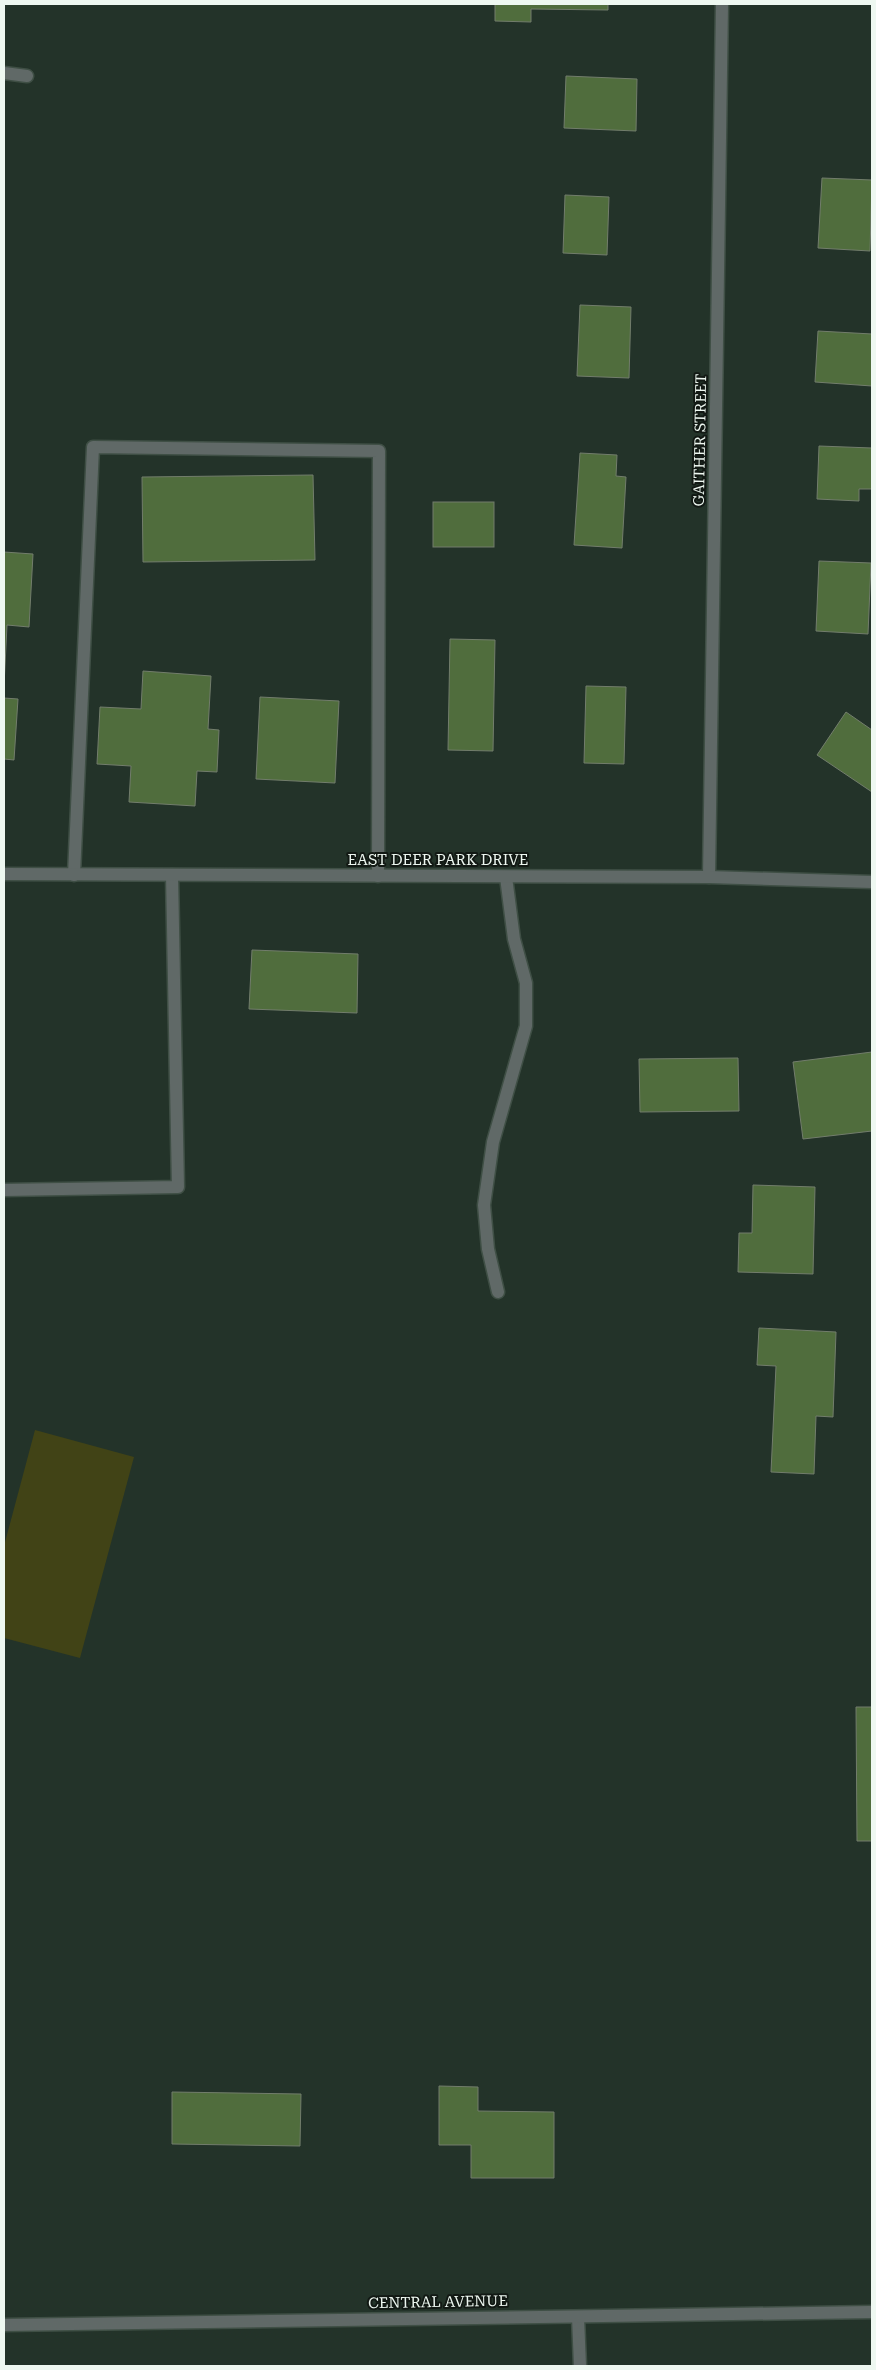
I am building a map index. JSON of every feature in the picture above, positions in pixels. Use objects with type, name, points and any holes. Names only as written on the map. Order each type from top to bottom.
[{"type":"street","name":"GAITHER STREET","points":[[709,877],[722,4]]},
{"type":"street","points":[[4,73],[27,76]]},
{"type":"street","points":[[74,874],[93,447],[379,451],[378,876]]},
{"type":"street","name":"EAST DEER PARK DRIVE","points":[[4,874],[709,877],[872,882]]},
{"type":"street","points":[[4,1190],[178,1187],[172,875]]},
{"type":"street","points":[[498,1292],[488,1249],[484,1205],[493,1142],[526,1026],[526,983],[514,939],[506,876]]},
{"type":"street","name":"CENTRAL AVENUE","points":[[4,2325],[872,2312]]},
{"type":"street","points":[[578,2317],[580,2366]]},
{"type":"shaded area","points":[[35,1430],[134,1457],[80,1658],[4,1638],[4,1546]]},
{"type":"building","points":[[495,4],[608,4],[608,10],[531,9],[531,22],[495,21]]},
{"type":"building","points":[[566,76],[637,79],[636,131],[564,128]]},
{"type":"building","points":[[822,178],[872,180],[870,251],[818,248]]},
{"type":"building","points":[[565,195],[609,197],[607,255],[563,253]]},
{"type":"building","points":[[580,305],[631,307],[629,378],[577,376]]},
{"type":"building","points":[[818,331],[872,334],[872,386],[815,382]]},
{"type":"building","points":[[819,446],[872,448],[872,489],[859,489],[859,501],[817,499]]},
{"type":"building","points":[[580,453],[617,455],[616,476],[626,477],[622,548],[574,545]]},
{"type":"building","points":[[313,475],[315,560],[143,562],[142,477]]},
{"type":"building","points":[[433,502],[494,502],[494,547],[433,547]]},
{"type":"building","points":[[4,552],[33,554],[29,627],[7,625],[4,686]]},
{"type":"building","points":[[819,561],[871,563],[868,634],[816,631]]},
{"type":"building","points":[[450,639],[495,640],[493,751],[448,750]]},
{"type":"building","points":[[143,671],[211,676],[208,729],[219,730],[217,772],[197,771],[195,806],[129,802],[131,766],[97,764],[100,707],[141,709]]},
{"type":"building","points":[[586,686],[626,687],[624,764],[584,763]]},
{"type":"building","points":[[260,697],[339,701],[335,783],[256,779]]},
{"type":"building","points":[[4,698],[18,699],[14,760],[4,759]]},
{"type":"building","points":[[846,712],[872,730],[872,792],[817,755]]},
{"type":"building","points":[[252,950],[358,954],[357,1013],[249,1009]]},
{"type":"building","points":[[872,1052],[872,1131],[803,1139],[793,1062]]},
{"type":"building","points":[[738,1058],[739,1111],[640,1112],[639,1059]]},
{"type":"building","points":[[753,1185],[815,1187],[813,1274],[738,1272],[739,1233],[752,1233]]},
{"type":"building","points":[[759,1328],[836,1332],[833,1417],[816,1416],[814,1474],[771,1472],[776,1366],[757,1365]]},
{"type":"building","points":[[856,1707],[872,1707],[872,1841],[857,1841]]},
{"type":"building","points":[[439,2086],[478,2087],[478,2111],[554,2112],[554,2178],[471,2178],[471,2145],[439,2145]]},
{"type":"building","points":[[172,2092],[301,2094],[300,2146],[172,2144]]}]
